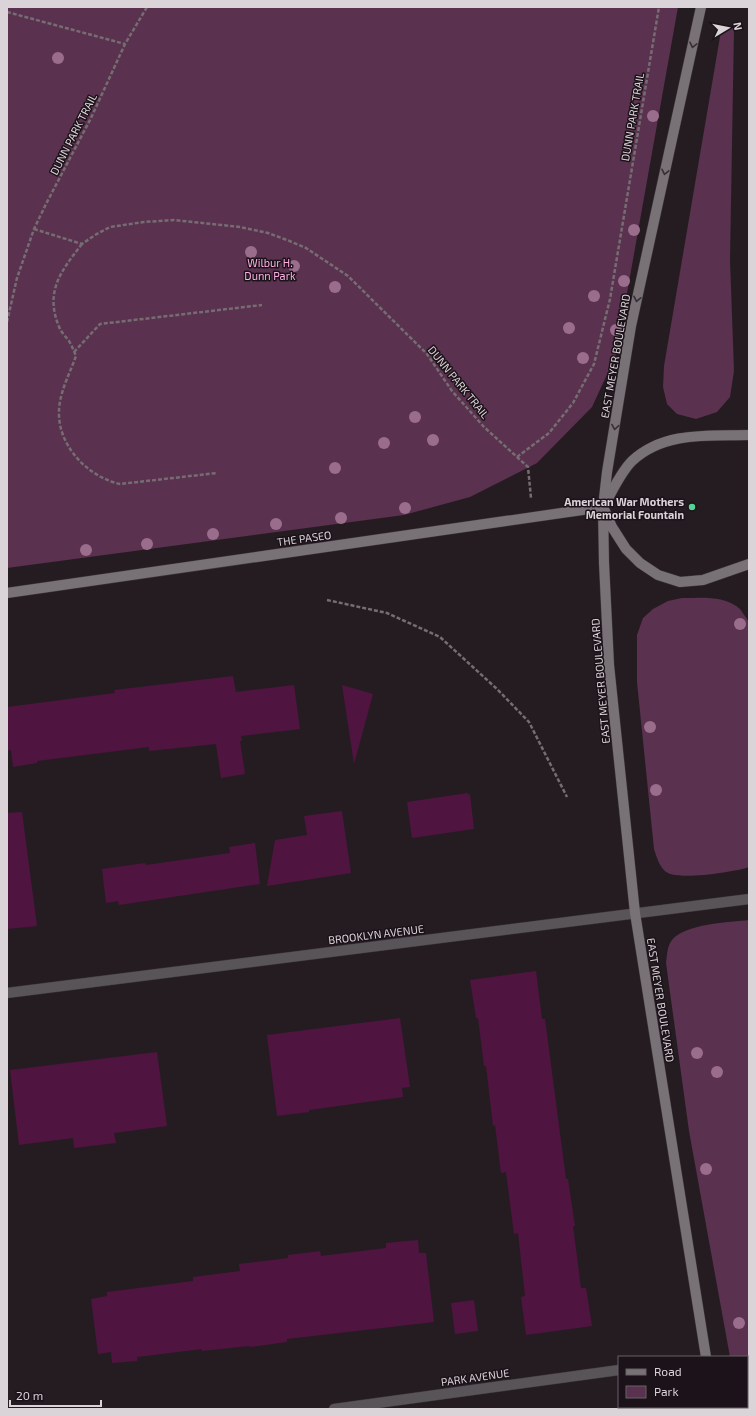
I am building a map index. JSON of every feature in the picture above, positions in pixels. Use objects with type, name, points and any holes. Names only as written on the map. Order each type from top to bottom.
[{"type":"main road","name":"EAST MEYER BOULEVARD","points":[[701,7],[631,326],[608,472],[604,508],[604,563],[609,665],[635,913],[706,1356]]},
{"type":"main road","points":[[749,435],[709,435],[686,437],[666,441],[648,450],[632,461],[621,475],[604,508],[612,527],[626,549],[640,563],[658,576],[680,582],[703,580],[749,564]]},
{"type":"main road","name":"THE PASEO","points":[[7,593],[604,508]]},
{"type":"street","name":"BROOKLYN AVENUE","points":[[7,993],[749,899]]},
{"type":"street","name":"PARK AVENUE","points":[[334,1409],[618,1370]]},
{"type":"path","name":"DUNN PARK TRAIL","points":[[7,322],[17,278],[34,229],[91,118],[125,44],[147,7]]},
{"type":"path","name":"DUNN PARK TRAIL","points":[[74,352],[71,343],[61,331],[56,319],[54,291],[60,274],[82,244],[95,235],[110,227],[174,220],[240,227],[268,233],[306,248],[348,276],[427,354],[452,391],[484,427],[517,456],[549,433],[573,402],[594,364],[610,299],[659,7]]},
{"type":"path","points":[[7,12],[125,44]]},
{"type":"path","points":[[34,229],[82,244]]},
{"type":"path","points":[[216,473],[120,484],[101,478],[73,454],[65,441],[61,428],[59,412],[62,395],[76,356],[74,352],[100,324],[262,305]]},
{"type":"path","points":[[517,456],[528,468],[533,517]]},
{"type":"path","points":[[327,600],[387,613],[440,638],[497,689],[529,722],[567,797]]},
{"type":"green space","name":"Wilbur H. Dunn Park","points":[[7,7],[678,7],[616,355],[592,407],[537,463],[470,497],[404,515],[7,568]]},
{"type":"green space","points":[[722,25],[734,28],[730,260],[734,371],[730,397],[717,412],[696,419],[677,414],[667,404],[663,387],[664,366]]},
{"type":"green space","points":[[682,598],[712,598],[727,601],[740,609],[749,622],[749,867],[721,873],[684,876],[675,875],[665,871],[661,866],[654,849],[637,682],[637,635],[643,618],[653,609],[668,601]]},
{"type":"green space","points":[[749,920],[749,1409],[740,1408],[748,1408],[748,1356],[730,1356],[689,1131],[666,963],[669,945],[678,935],[686,930],[719,923]]},
{"type":"building","points":[[233,676],[236,692],[294,685],[300,729],[241,736],[242,741],[240,741],[245,774],[221,778],[216,744],[149,751],[149,747],[37,761],[37,763],[13,767],[11,750],[7,751],[7,707],[115,693],[114,690]]},
{"type":"building","points":[[342,685],[373,694],[354,764]]},
{"type":"building","points":[[468,793],[468,795],[470,794],[474,829],[412,838],[407,802]]},
{"type":"building","points":[[342,811],[351,873],[267,886],[275,840],[307,835],[304,816]]},
{"type":"building","points":[[22,812],[37,926],[7,929],[7,813]]},
{"type":"building","points":[[255,843],[260,884],[119,905],[118,901],[106,903],[102,869],[145,863],[146,865],[230,853],[229,847]]},
{"type":"building","points":[[536,971],[542,1019],[545,1019],[566,1179],[568,1179],[575,1226],[573,1226],[581,1288],[586,1288],[592,1326],[526,1335],[521,1297],[525,1296],[518,1233],[514,1234],[506,1172],[501,1173],[495,1125],[493,1126],[486,1066],[484,1066],[478,1018],[476,1018],[470,980]]},
{"type":"building","points":[[400,1018],[410,1087],[402,1088],[403,1097],[277,1116],[267,1035]]},
{"type":"building","points":[[157,1052],[167,1126],[114,1133],[116,1143],[74,1148],[73,1138],[19,1145],[10,1070]]},
{"type":"building","points":[[418,1240],[419,1253],[426,1253],[434,1322],[287,1339],[287,1342],[250,1347],[202,1351],[202,1349],[137,1357],[137,1361],[112,1363],[111,1352],[98,1354],[91,1299],[107,1296],[107,1292],[193,1281],[193,1277],[240,1271],[239,1264],[288,1258],[288,1255],[320,1251],[321,1256],[386,1248],[386,1243]]},
{"type":"building","points":[[474,1300],[478,1331],[455,1334],[451,1303]]},
{"type":"place","name":"American War Mothers Memorial Fountain","points":[[692,507]]}]
